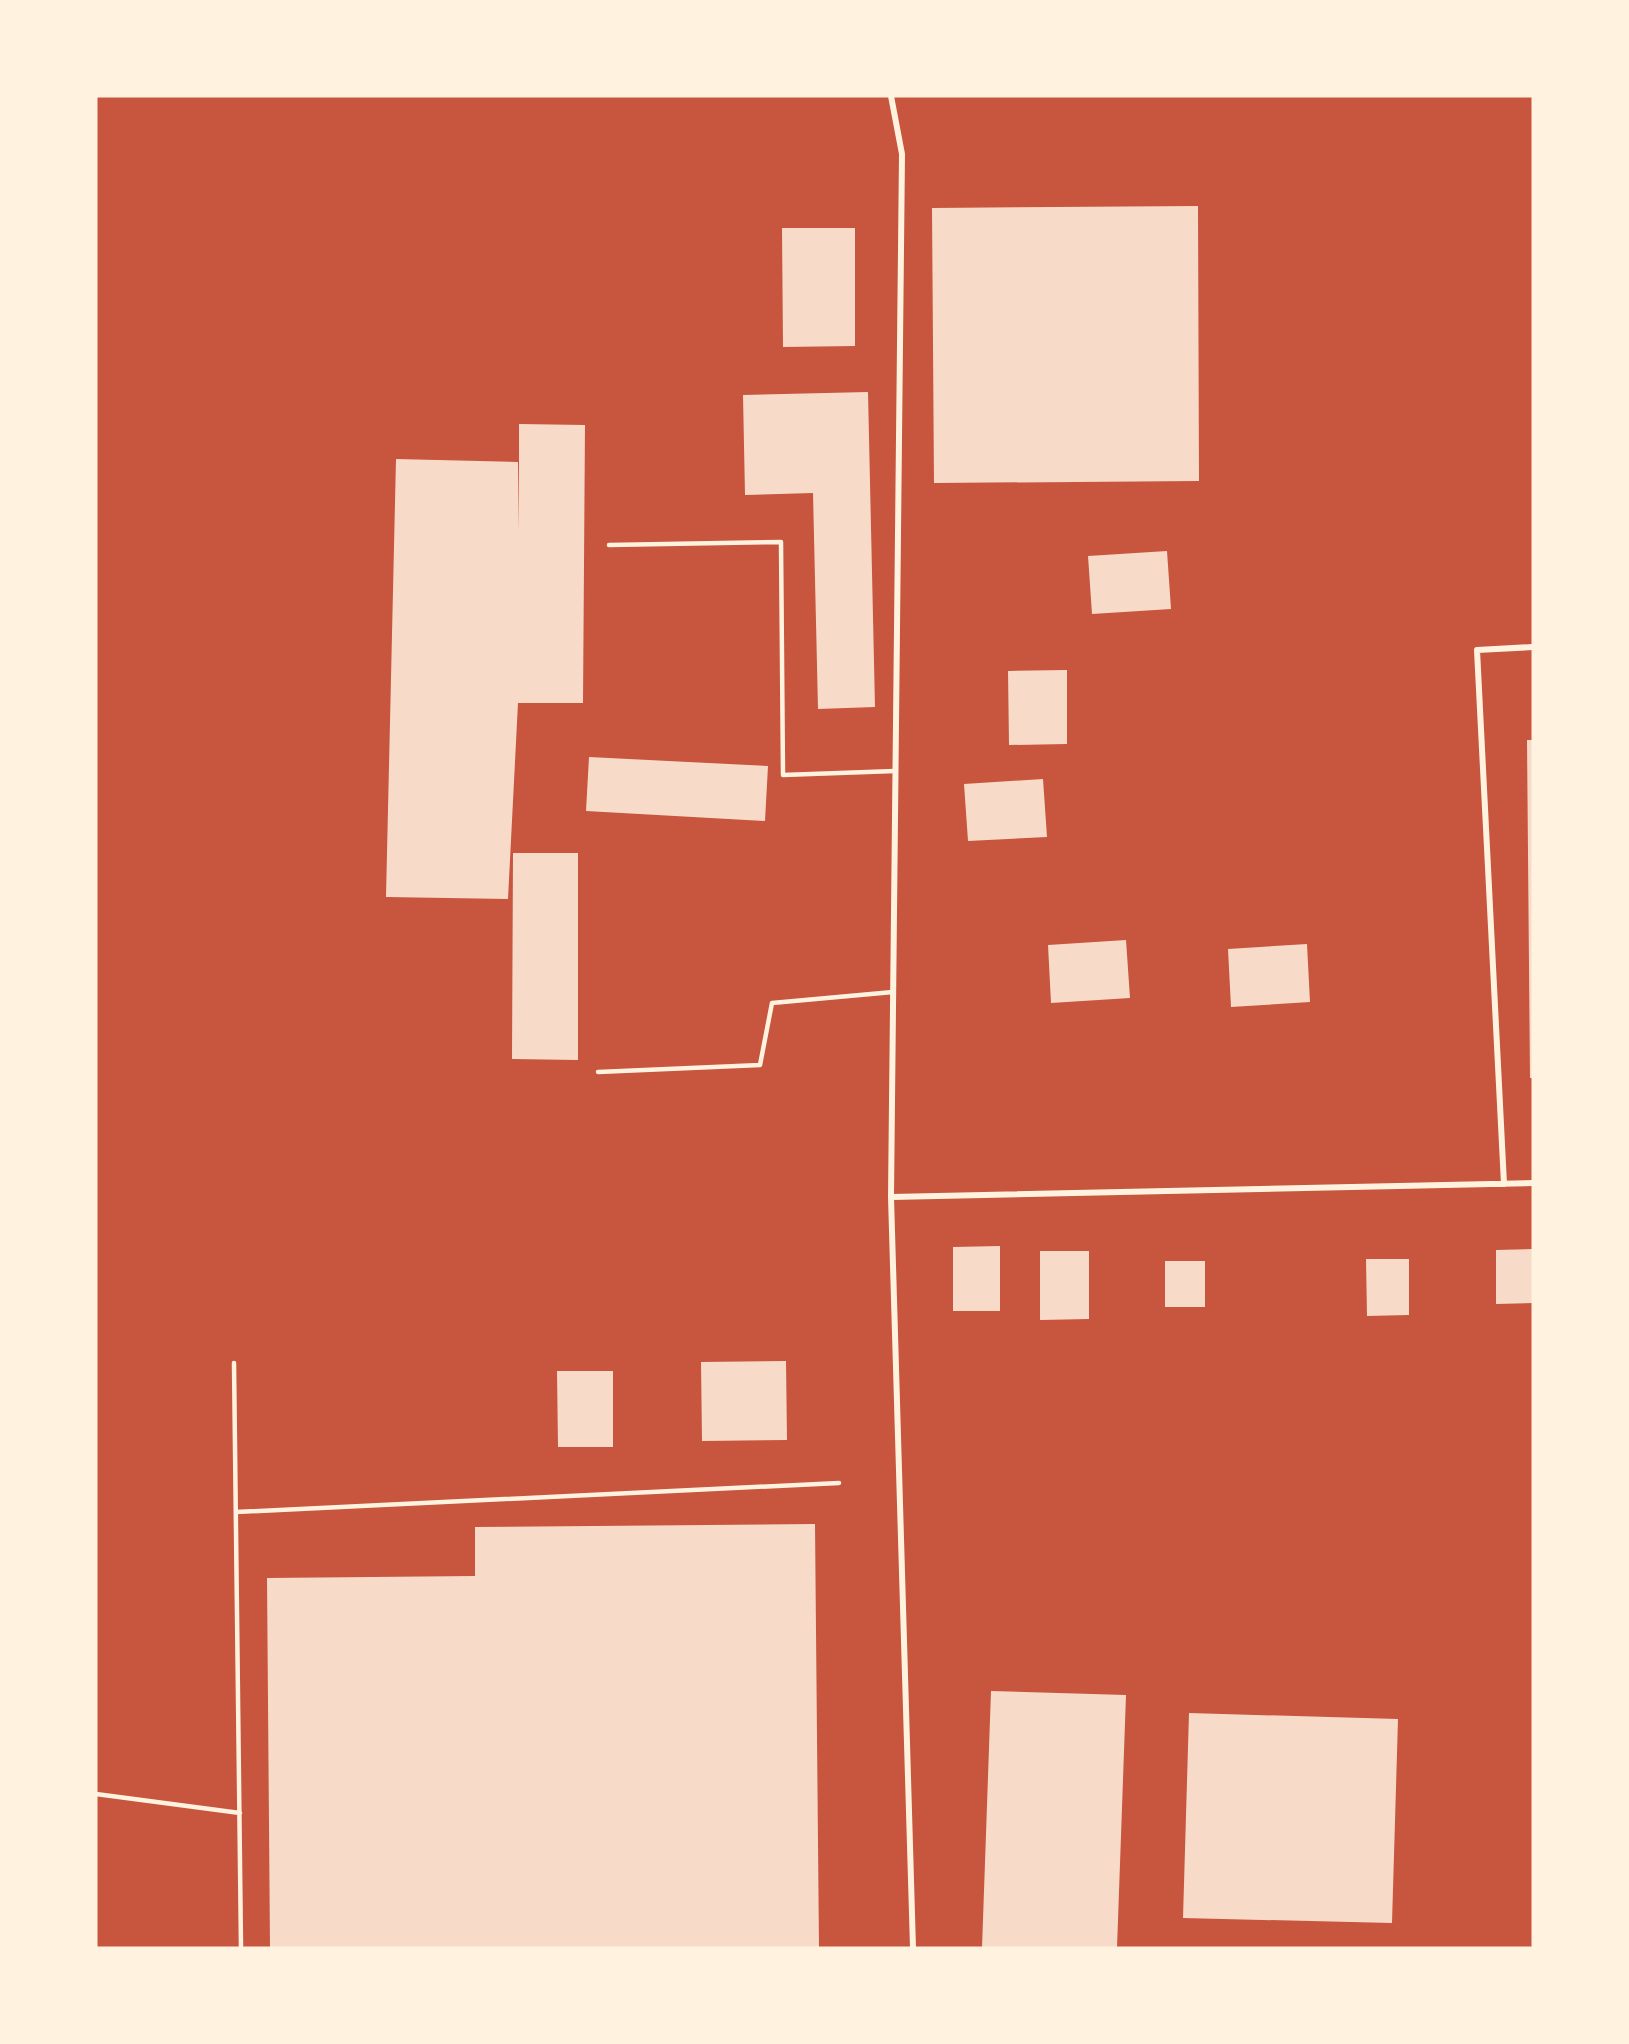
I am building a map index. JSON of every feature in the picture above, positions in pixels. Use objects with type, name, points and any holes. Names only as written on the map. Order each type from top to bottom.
[{"type":"street","points":[[891,96],[902,154],[891,1197],[913,1948]]},
{"type":"street","points":[[1504,1184],[1477,650],[1533,647]]},
{"type":"street","points":[[891,1197],[1533,1183]]},
{"type":"lane","points":[[609,545],[781,542],[783,775],[895,771]]},
{"type":"lane","points":[[598,1072],[760,1065],[772,1003],[893,992]]},
{"type":"lane","points":[[234,1363],[241,1948]]},
{"type":"lane","points":[[236,1512],[839,1483]]},
{"type":"lane","points":[[96,1794],[240,1813]]},
{"type":"building","points":[[1198,206],[1199,481],[934,483],[932,208]]},
{"type":"building","points":[[782,228],[855,228],[855,346],[783,347]]},
{"type":"building","points":[[868,392],[875,707],[818,709],[813,493],[745,495],[743,395]]},
{"type":"building","points":[[519,424],[585,425],[583,703],[518,703],[508,899],[386,897],[396,459],[518,462],[519,532]]},
{"type":"building","points":[[1167,551],[1171,609],[1092,614],[1088,556]]},
{"type":"building","points":[[1067,670],[1067,744],[1009,745],[1008,671]]},
{"type":"building","points":[[1527,740],[1533,740],[1533,1078],[1530,1078]]},
{"type":"building","points":[[589,757],[768,766],[765,821],[586,811]]},
{"type":"building","points":[[1043,779],[1047,837],[968,841],[964,784]]},
{"type":"building","points":[[513,853],[578,853],[578,1060],[512,1059]]},
{"type":"building","points":[[1126,940],[1130,998],[1051,1003],[1048,945]]},
{"type":"building","points":[[1307,944],[1310,1002],[1231,1007],[1228,949]]},
{"type":"building","points":[[1000,1246],[1000,1311],[953,1311],[953,1247]]},
{"type":"building","points":[[1533,1249],[1533,1303],[1496,1304],[1496,1250]]},
{"type":"building","points":[[1040,1251],[1089,1251],[1089,1319],[1040,1320]]},
{"type":"building","points":[[1366,1259],[1409,1259],[1409,1315],[1367,1316]]},
{"type":"building","points":[[1165,1261],[1205,1261],[1205,1307],[1165,1307]]},
{"type":"building","points":[[786,1361],[787,1440],[702,1441],[701,1362]]},
{"type":"building","points":[[557,1371],[613,1371],[613,1447],[558,1447]]},
{"type":"building","points":[[815,1524],[819,1948],[270,1948],[267,1578],[475,1576],[475,1527]]},
{"type":"building","points":[[991,1691],[1126,1695],[1117,1948],[982,1948]]},
{"type":"building","points":[[1189,1713],[1398,1719],[1392,1923],[1183,1918]]}]
